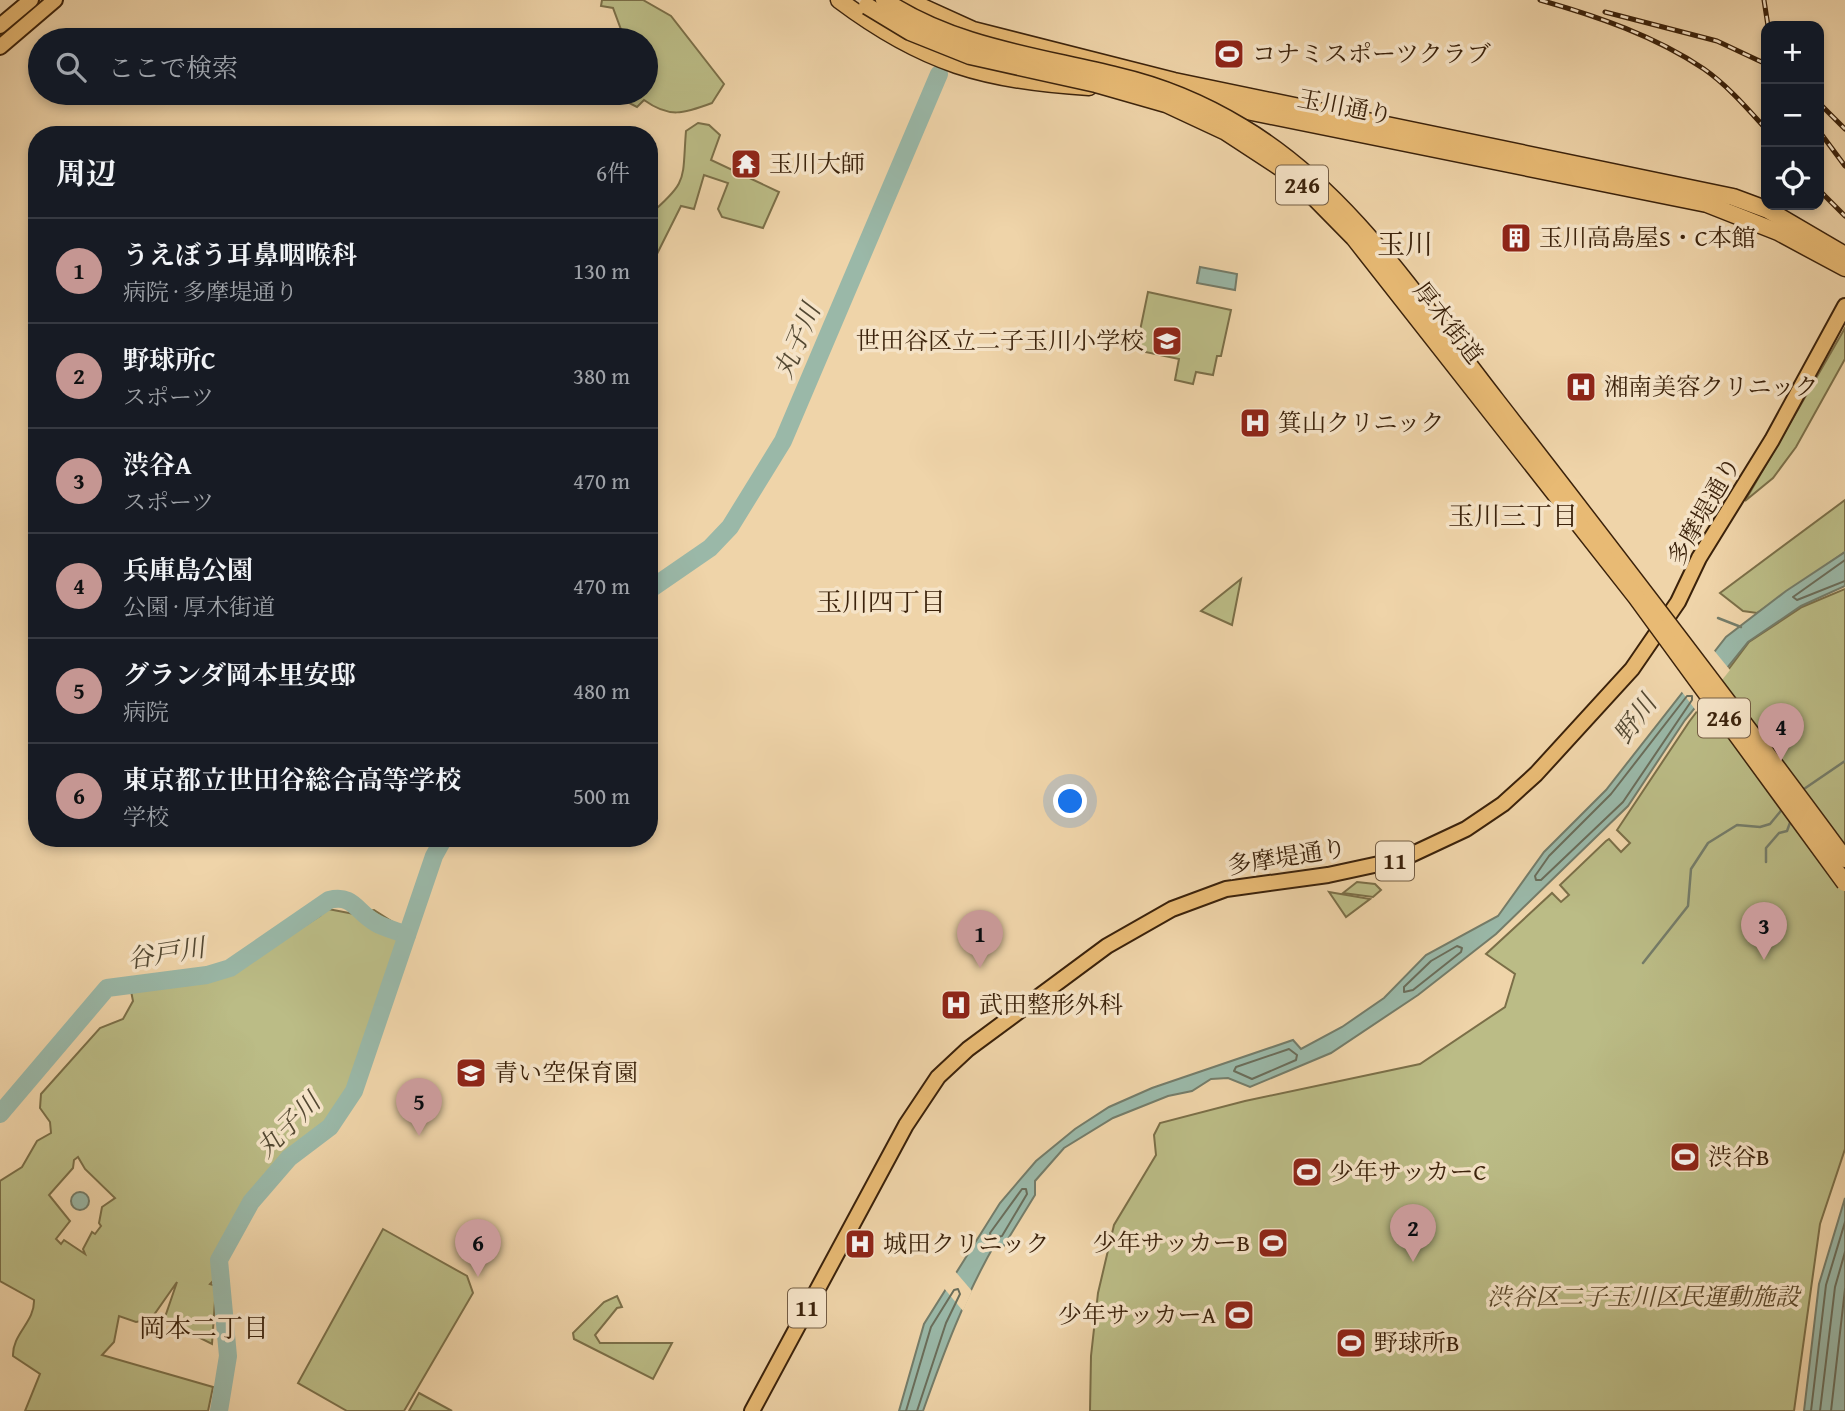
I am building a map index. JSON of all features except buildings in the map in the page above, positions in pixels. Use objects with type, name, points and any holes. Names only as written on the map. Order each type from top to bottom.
[{"type":"highway","name":"玉川通り","points":[[839,0],[898,40],[935,58],[985,75],[1036,84],[1152,91],[1677,197],[1749,219],[1845,268]]},
{"type":"highway","name":"厚木街道","points":[[884,0],[920,22],[987,47],[1122,77],[1168,92],[1240,126],[1301,168],[1364,232],[1679,635],[1845,859]]},
{"type":"highway","name":"玉川通り","points":[[907,0],[973,30],[1174,81],[1732,197],[1776,214],[1845,255]]},
{"type":"highway","name":"厚木街道","points":[[863,3],[911,32],[970,56],[1096,84],[1166,104],[1226,132],[1293,176],[1354,238],[1636,597],[1845,883]]},
{"type":"main road","points":[[0,26],[31,0]]},
{"type":"main road","points":[[0,47],[55,0]]},
{"type":"main road","name":"多摩堤通り","points":[[752,1411],[906,1125],[938,1077],[968,1049],[1107,946],[1171,909],[1226,889],[1318,877],[1402,859],[1472,825],[1503,804],[1536,774],[1625,677],[1671,613],[1699,558],[1772,440],[1845,306]]},
{"type":"green space","points":[[602,0],[643,0],[671,16],[724,84],[712,103],[684,112],[669,112],[652,105],[658,105],[658,28],[620,28],[613,8],[601,6]]},
{"type":"green space","points":[[698,123],[709,125],[720,135],[711,160],[779,192],[763,228],[722,217],[718,209],[728,183],[704,175],[694,209],[681,206],[658,252],[658,206],[681,179],[686,131]]},
{"type":"green space","points":[[1148,292],[1231,310],[1221,356],[1217,356],[1213,375],[1196,372],[1193,384],[1175,380],[1179,359],[1136,350]]},
{"type":"green space","points":[[1845,328],[1845,359],[1796,447],[1773,478],[1745,501]]},
{"type":"green space","points":[[1845,500],[1845,552],[1757,613],[1743,611],[1720,593]]},
{"type":"green space","points":[[1241,579],[1232,625],[1201,611]]},
{"type":"green space","name":"渋谷区二子玉川区民運動施設","points":[[1845,589],[1845,1149],[1820,1224],[1794,1411],[1090,1411],[1091,1356],[1098,1293],[1114,1225],[1156,1155],[1154,1135],[1160,1123],[1245,1101],[1420,1064],[1505,1007],[1515,974],[1486,954],[1552,893],[1561,902],[1569,895],[1560,885],[1606,841],[1609,839],[1621,852],[1630,843],[1617,830],[1689,722],[1749,642],[1802,607]]},
{"type":"green space","points":[[1357,882],[1375,884],[1381,890],[1373,897],[1343,893]]},
{"type":"green space","points":[[1329,892],[1370,899],[1346,917]]},
{"type":"green space","points":[[323,908],[354,914],[374,910],[402,928],[407,939],[355,1083],[332,1118],[289,1153],[248,1200],[221,1249],[216,1278],[210,1284],[216,1286],[212,1344],[164,1320],[177,1282],[151,1319],[136,1322],[119,1316],[114,1342],[102,1355],[213,1387],[208,1411],[25,1411],[40,1374],[13,1356],[16,1341],[31,1315],[34,1300],[0,1281],[0,1181],[22,1167],[37,1141],[51,1133],[50,1122],[40,1108],[41,1094],[100,1028],[123,1019],[133,1001],[133,987],[188,985],[236,970],[321,915]],"holes":[[[78,1157],[85,1169],[115,1198],[102,1207],[99,1223],[101,1226],[95,1234],[92,1232],[83,1249],[85,1254],[64,1240],[61,1244],[56,1239],[70,1221],[49,1195],[73,1168],[74,1160]]]},
{"type":"green space","points":[[383,1229],[467,1276],[473,1293],[404,1411],[347,1411],[298,1383]]},
{"type":"green space","points":[[617,1296],[622,1307],[617,1308],[595,1335],[600,1343],[672,1343],[653,1379],[574,1339],[573,1333],[604,1302]]},
{"type":"green space","points":[[419,1393],[452,1411],[409,1411]]},
{"type":"water","points":[[1200,267],[1237,274],[1235,290],[1197,283]]},
{"type":"water","name":"野川","points":[[1845,552],[1845,586],[1801,606],[1748,642],[1685,720],[1628,806],[1496,934],[1418,995],[1331,1053],[1250,1087],[1228,1078],[1211,1079],[1192,1091],[1168,1096],[1113,1118],[1064,1148],[1035,1181],[1035,1195],[1003,1247],[995,1244],[984,1264],[955,1326],[923,1411],[899,1411],[924,1324],[1000,1203],[1036,1161],[1075,1129],[1109,1107],[1152,1088],[1293,1040],[1301,1049],[1342,1027],[1384,998],[1426,955],[1498,916],[1544,852],[1606,790],[1726,637],[1786,591]]},
{"type":"water","points":[[80,1192],[86,1195],[89,1201],[86,1207],[80,1210],[74,1207],[71,1201],[74,1195]]},
{"type":"water","points":[[1845,1198],[1845,1411],[1804,1411],[1819,1284]]},
{"type":"pier","points":[[1712,648],[1730,670],[1697,712],[1679,688]]},
{"type":"pier","points":[[954,1270],[972,1291],[963,1311],[943,1287]]},
{"type":"waterway","name":"丸子川","points":[[658,584],[710,548],[730,527],[783,441],[939,74]]},
{"type":"waterway","points":[[1718,618],[1741,627]]},
{"type":"waterway","points":[[1801,791],[1845,761]]},
{"type":"waterway","points":[[1643,963],[1688,906],[1691,869],[1708,843],[1737,825],[1760,827],[1770,824],[1784,807]]},
{"type":"waterway","points":[[1766,862],[1766,848],[1779,833],[1787,831],[1791,820]]},
{"type":"waterway","name":"丸子川","points":[[219,1411],[228,1356],[219,1260],[251,1202],[289,1158],[330,1127],[354,1091],[439,847]]},
{"type":"waterway","name":"谷戸川","points":[[0,1114],[107,988],[207,975],[230,968],[329,900],[350,902],[369,919],[407,935]]},
{"type":"railway","points":[[1540,0],[1625,28],[1685,57],[1721,82],[1761,124]]},
{"type":"railway","points":[[1764,0],[1767,21]]},
{"type":"railway","points":[[1605,12],[1717,41],[1761,62]]},
{"type":"railway","points":[[1824,108],[1845,129]]},
{"type":"railway","points":[[1824,138],[1845,166]]},
{"type":"railway","points":[[1824,195],[1845,216]]},
{"type":"place","name":"コナミスポーツクラブ","points":[[1229,54]]},
{"type":"place","name":"玉川大師","points":[[746,164]]},
{"type":"place","name":"玉川高島屋S・C本館","points":[[1516,238]]},
{"type":"place","name":"世田谷区立二子玉川小学校","points":[[1167,341]]},
{"type":"place","name":"湘南美容クリニック","points":[[1581,387]]},
{"type":"place","name":"箕山クリニック","points":[[1255,423]]},
{"type":"place","name":"兵庫島公園","points":[[1781,761]]},
{"type":"place","name":"渋谷A","points":[[1764,960]]},
{"type":"place","name":"うえぼう耳鼻咽喉科","points":[[980,968]]},
{"type":"place","name":"武田整形外科","points":[[956,1005]]},
{"type":"place","name":"青い空保育園","points":[[471,1073]]},
{"type":"place","name":"グランダ岡本里安邸","points":[[419,1136]]},
{"type":"place","name":"渋谷B","points":[[1685,1157]]},
{"type":"place","name":"少年サッカーC","points":[[1307,1172]]},
{"type":"place","name":"少年サッカーB","points":[[1273,1243]]},
{"type":"place","name":"城田クリニック","points":[[860,1244]]},
{"type":"place","name":"野球所C","points":[[1413,1262]]},
{"type":"place","name":"東京都立世田谷総合高等学校","points":[[478,1277]]},
{"type":"place","name":"少年サッカーA","points":[[1239,1315]]},
{"type":"place","name":"野球所B","points":[[1351,1343]]},
{"type":"district","name":"玉川","points":[[1405,244]]},
{"type":"district","name":"玉川三丁目","points":[[1513,516]]},
{"type":"district","name":"玉川四丁目","points":[[881,602]]},
{"type":"district","name":"岡本二丁目","points":[[204,1328]]}]
